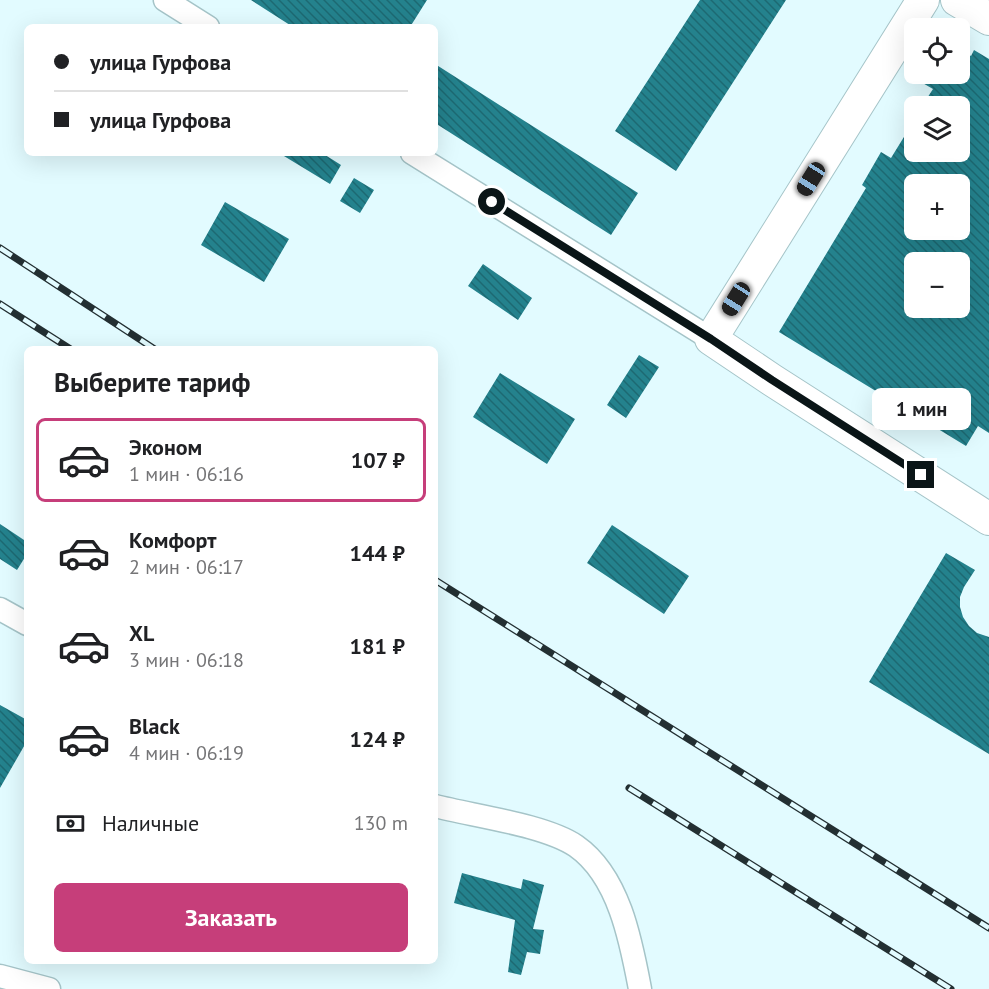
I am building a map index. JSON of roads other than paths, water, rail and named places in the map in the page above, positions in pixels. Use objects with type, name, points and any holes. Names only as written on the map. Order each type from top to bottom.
[{"type":"street","points":[[165,0],[203,24]]},
{"type":"street","points":[[711,339],[923,0]]},
{"type":"street","points":[[957,0],[989,19]]},
{"type":"street","points":[[417,156],[711,339],[989,519]]},
{"type":"street","points":[[0,609],[24,622]]},
{"type":"street","points":[[438,807],[540,830],[575,845],[593,861],[612,890],[625,919],[640,989]]},
{"type":"street","points":[[0,976],[49,989]]},
{"type":"railway","points":[[0,248],[150,346]]},
{"type":"railway","points":[[0,304],[66,346]]},
{"type":"railway","points":[[438,582],[989,928]]},
{"type":"railway","points":[[629,788],[951,989]]}]
